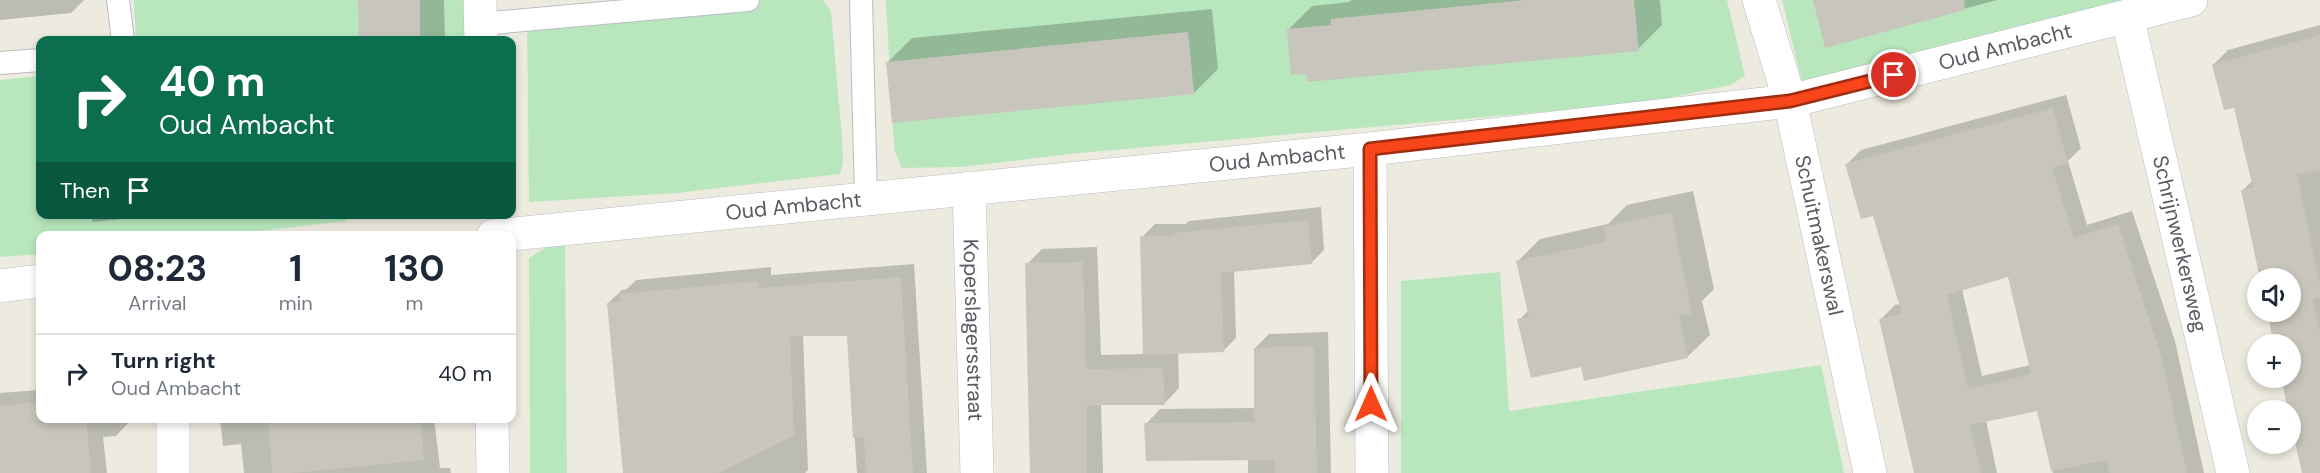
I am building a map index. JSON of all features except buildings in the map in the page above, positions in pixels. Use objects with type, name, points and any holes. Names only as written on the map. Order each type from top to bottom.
[{"type":"street","name":"Schuitmakerswal","points":[[1758,0],[1790,101],[1870,473]]},
{"type":"street","name":"Oud Ambacht","points":[[516,233],[1370,149],[1790,101],[2191,0]]},
{"type":"street","name":"Schrijnwerkersweg","points":[[2127,16],[2233,473]]},
{"type":"street","points":[[1370,149],[1372,473]]},
{"type":"street","name":"Koperslagersstraat","points":[[969,189],[977,473]]},
{"type":"street","points":[[0,286],[36,282]]},
{"type":"street","points":[[173,423],[173,473]]},
{"type":"street","points":[[492,423],[493,473]]},
{"type":"lane","points":[[118,0],[122,36]]},
{"type":"lane","points":[[481,22],[748,0]]},
{"type":"lane","points":[[861,0],[866,199]]},
{"type":"lane","points":[[0,63],[36,60]]},
{"type":"green space","points":[[134,0],[464,0],[464,36],[136,36]]},
{"type":"green space","points":[[751,0],[823,0],[831,11],[842,139],[843,163],[840,174],[677,193],[529,202],[527,18]]},
{"type":"green space","points":[[886,0],[1727,0],[1745,76],[1730,85],[1644,103],[1079,153],[960,167],[902,168],[895,152],[893,132]]},
{"type":"green space","points":[[1782,0],[2141,0],[1803,86]]},
{"type":"green space","points":[[36,76],[36,219],[347,219],[347,221],[260,231],[36,231],[36,254],[0,257],[0,80]]},
{"type":"green space","points":[[565,245],[567,473],[530,473],[529,258],[548,246]]},
{"type":"green space","points":[[1500,272],[1509,411],[1821,365],[1844,473],[1401,473],[1401,281]]},
{"type":"route","points":[[1371,404],[1370,149],[1790,101],[1894,75]]}]
